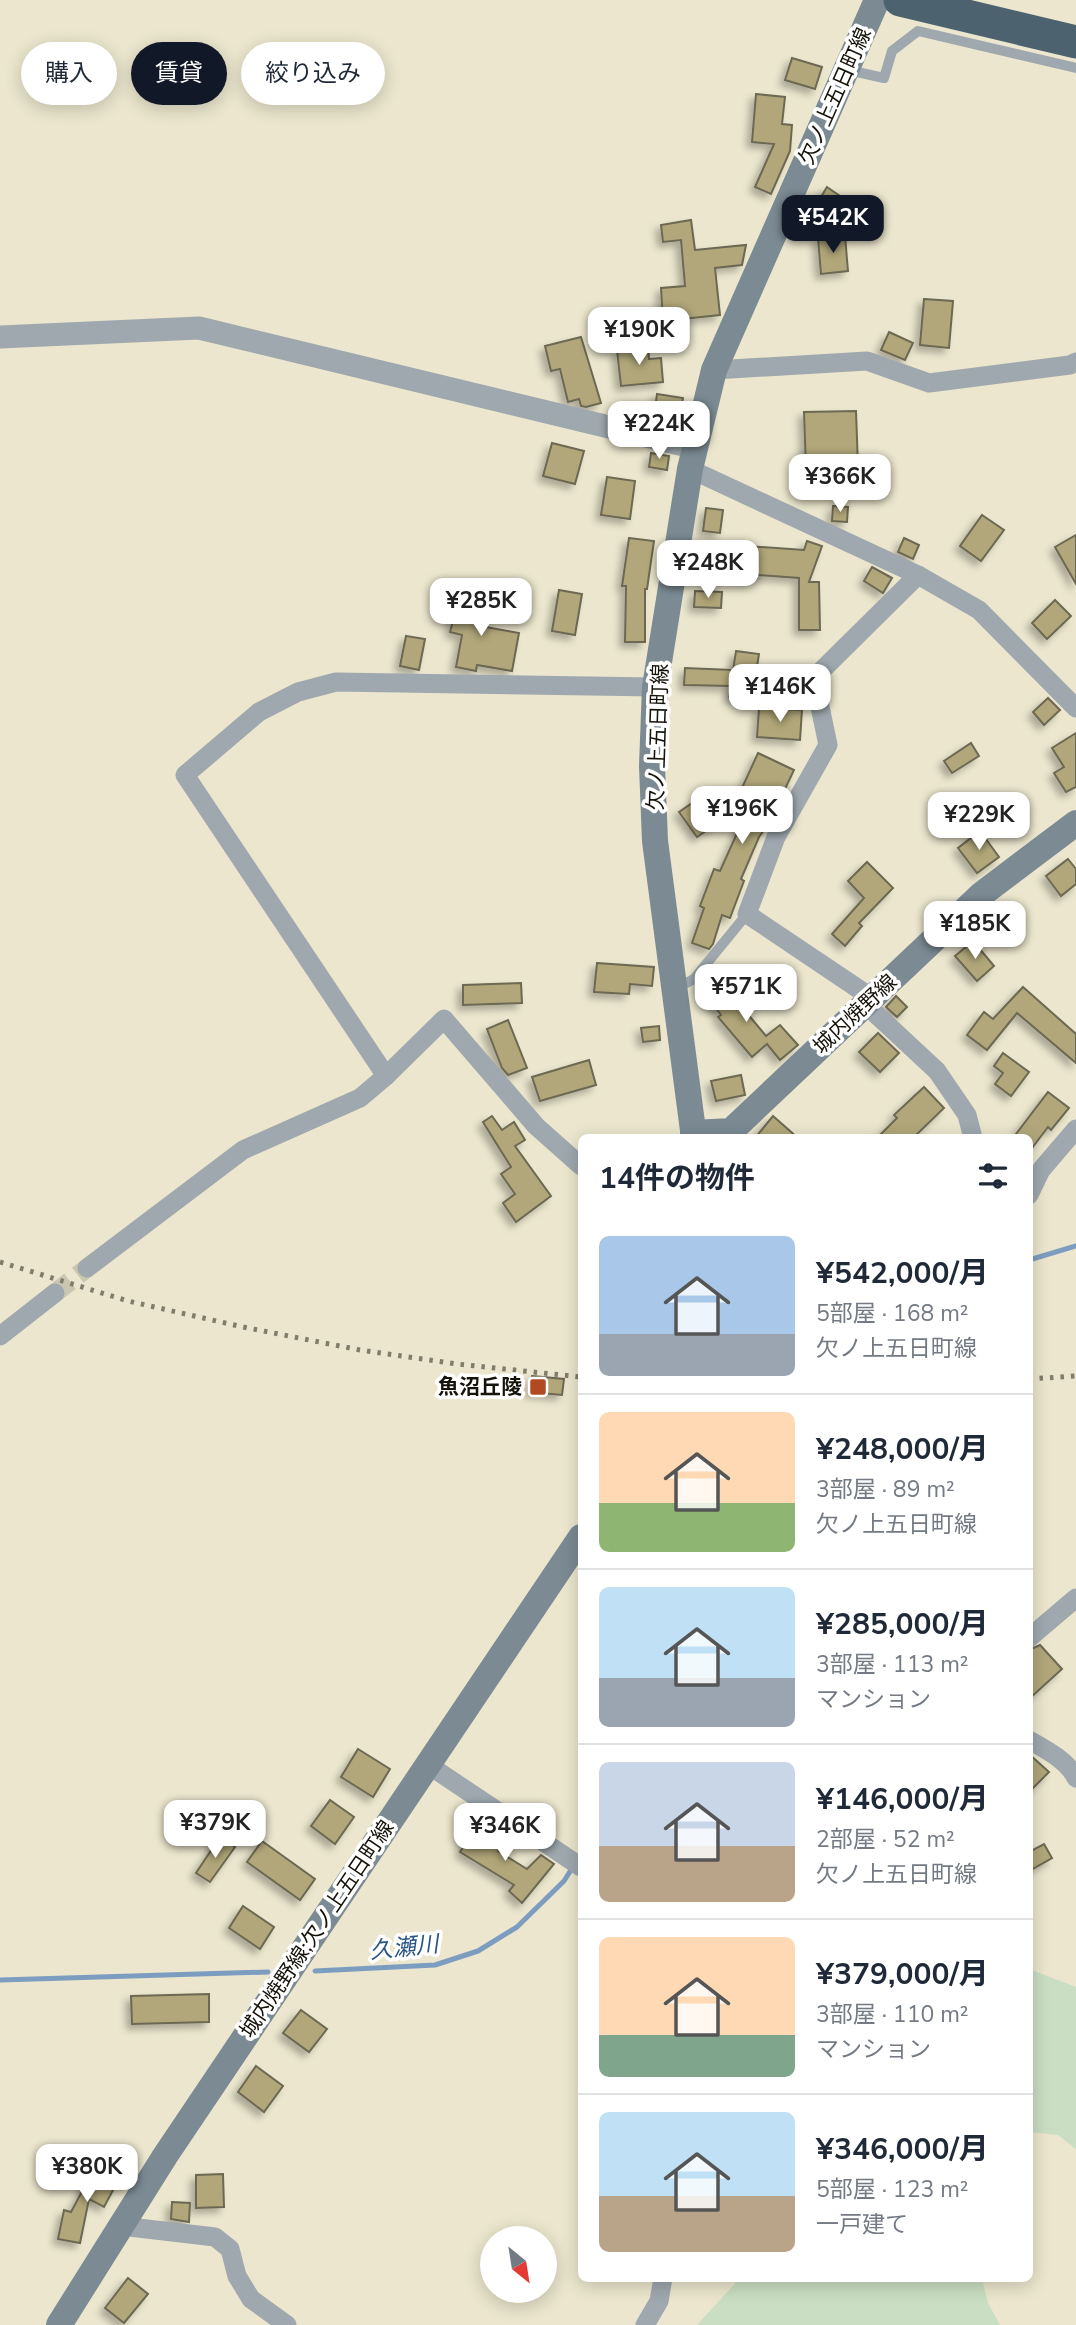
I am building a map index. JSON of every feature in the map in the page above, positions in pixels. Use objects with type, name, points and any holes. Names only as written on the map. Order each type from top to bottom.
[{"type":"highway","points":[[900,0],[1076,42]]},
{"type":"main road","name":"欠ノ上五日町線","points":[[693,1134],[655,841],[652,766],[655,687],[693,459],[714,370],[877,0]]},
{"type":"main road","name":"城内焼野線","points":[[702,1134],[731,1131],[982,894],[1076,823]]},
{"type":"main road","name":"城内焼野線;欠ノ上五日町線","points":[[59,2325],[121,2226],[578,1541]]},
{"type":"street","points":[[0,337],[199,328],[693,459],[918,575],[979,610],[1076,708]]},
{"type":"street","points":[[714,370],[867,361],[929,383],[1070,365],[1076,362]]},
{"type":"street","points":[[918,575],[814,678],[828,745],[776,837],[747,914],[869,1001],[937,1071],[967,1115],[972,1134]]},
{"type":"street","points":[[386,1076],[185,775],[259,712],[299,692],[336,682],[655,687]]},
{"type":"street","points":[[87,1268],[243,1150],[360,1098],[444,1020],[537,1126],[578,1163]]},
{"type":"street","points":[[1033,1187],[1041,1170],[1076,1129]]},
{"type":"street","points":[[0,1336],[55,1293]]},
{"type":"street","points":[[1033,1635],[1076,1598]]},
{"type":"street","points":[[1033,1742],[1052,1754],[1074,1773],[1076,1778]]},
{"type":"street","points":[[427,1765],[578,1865]]},
{"type":"street","points":[[121,2226],[215,2237],[230,2249],[237,2276],[251,2299],[287,2325]]},
{"type":"street","points":[[645,2325],[659,2301],[662,2282]]},
{"type":"lane","points":[[847,69],[884,78],[892,51],[918,31],[1076,68]]},
{"type":"lane","points":[[675,989],[694,979],[747,914]]},
{"type":"green space","points":[[1033,1971],[1076,1987],[1076,2149],[1058,2135],[1033,2132]]},
{"type":"green space","points":[[736,2282],[983,2282],[988,2303],[1000,2325],[697,2325]]},
{"type":"building","points":[[792,58],[822,67],[815,89],[785,80]]},
{"type":"building","points":[[756,94],[785,97],[782,124],[792,125],[790,151],[771,194],[755,187],[774,144],[752,142]]},
{"type":"building","points":[[827,187],[840,196],[829,215],[815,207]]},
{"type":"building","points":[[691,220],[695,250],[746,245],[742,265],[715,268],[720,315],[663,321],[661,288],[685,286],[681,240],[663,242],[661,225]]},
{"type":"building","points":[[845,236],[848,271],[821,274],[818,238]]},
{"type":"building","points":[[924,299],[953,301],[949,348],[920,345]]},
{"type":"building","points":[[889,332],[913,343],[905,360],[881,350]]},
{"type":"building","points":[[581,337],[601,403],[586,407],[581,406],[579,399],[568,402],[560,369],[551,371],[545,346]]},
{"type":"building","points":[[648,347],[649,359],[661,358],[663,382],[621,386],[617,350]]},
{"type":"building","points":[[657,394],[683,398],[678,428],[653,423]]},
{"type":"building","points":[[856,411],[858,467],[806,469],[804,412]]},
{"type":"building","points":[[552,443],[584,451],[575,484],[543,476]]},
{"type":"building","points":[[651,453],[669,456],[667,470],[649,467]]},
{"type":"building","points":[[607,477],[635,481],[630,519],[601,515]]},
{"type":"building","points":[[833,506],[848,507],[847,522],[832,521]]},
{"type":"building","points":[[706,508],[723,510],[720,533],[703,531]]},
{"type":"building","points":[[982,515],[1004,530],[981,561],[960,546]]},
{"type":"building","points":[[1076,535],[1076,584],[1055,547]]},
{"type":"building","points":[[629,538],[654,541],[645,589],[645,642],[625,642],[626,586],[622,586]]},
{"type":"building","points":[[904,538],[919,545],[913,559],[898,552]]},
{"type":"building","points":[[807,541],[822,546],[809,582],[819,582],[820,630],[799,630],[799,578],[744,574],[747,546],[804,550]]},
{"type":"building","points":[[872,567],[892,578],[883,593],[864,581]]},
{"type":"building","points":[[559,590],[582,594],[575,635],[552,631]]},
{"type":"building","points":[[695,591],[722,592],[721,608],[694,607]]},
{"type":"building","points":[[461,592],[487,599],[480,626],[519,633],[512,671],[477,665],[476,671],[456,667],[462,635],[450,632]]},
{"type":"building","points":[[1055,600],[1071,616],[1047,639],[1032,623]]},
{"type":"building","points":[[406,636],[425,639],[419,670],[400,666]]},
{"type":"building","points":[[736,651],[759,654],[755,679],[763,680],[760,701],[729,697],[731,686],[684,685],[685,668],[733,670]]},
{"type":"building","points":[[1048,698],[1060,710],[1044,725],[1033,712]]},
{"type":"building","points":[[759,708],[802,710],[800,740],[757,737]]},
{"type":"building","points":[[1076,733],[1076,787],[1066,792],[1054,773],[1064,767],[1052,748]]},
{"type":"building","points":[[971,743],[979,756],[952,773],[944,761]]},
{"type":"building","points":[[758,753],[794,770],[769,823],[759,837],[741,879],[744,881],[730,918],[722,915],[709,949],[692,943],[704,908],[700,906],[714,869],[720,871],[743,820],[758,798],[741,790]]},
{"type":"building","points":[[704,795],[721,820],[697,837],[679,812]]},
{"type":"building","points":[[980,831],[999,857],[977,873],[958,848]]},
{"type":"building","points":[[1068,859],[1076,869],[1076,884],[1061,896],[1046,876]]},
{"type":"building","points":[[867,862],[893,888],[859,923],[862,926],[845,946],[832,934],[864,898],[848,881]]},
{"type":"building","points":[[973,941],[994,966],[977,981],[955,956]]},
{"type":"building","points":[[597,963],[654,967],[652,986],[630,984],[629,994],[594,992]]},
{"type":"building","points":[[712,975],[734,1004],[737,1001],[766,1036],[780,1025],[798,1045],[780,1060],[767,1044],[752,1057],[718,1017],[721,1015],[699,985]]},
{"type":"building","points":[[521,983],[522,1003],[463,1005],[463,985]]},
{"type":"building","points":[[1023,987],[1076,1034],[1076,1063],[1017,1013],[987,1050],[967,1035],[984,1012],[993,1019]]},
{"type":"building","points":[[896,996],[907,1007],[897,1017],[886,1007]]},
{"type":"building","points":[[508,1020],[527,1068],[508,1075],[502,1068],[487,1029]]},
{"type":"building","points":[[659,1026],[660,1040],[643,1042],[641,1028]]},
{"type":"building","points":[[878,1033],[899,1053],[880,1072],[859,1052]]},
{"type":"building","points":[[1003,1053],[1029,1072],[1011,1096],[995,1084],[1003,1073],[994,1066]]},
{"type":"building","points":[[589,1060],[596,1085],[540,1101],[532,1077]]},
{"type":"building","points":[[741,1075],[745,1095],[716,1101],[711,1081]]},
{"type":"building","points":[[924,1087],[944,1108],[917,1134],[881,1134],[897,1118],[894,1115]]},
{"type":"building","points":[[1048,1092],[1069,1108],[1051,1130],[1048,1127],[1033,1147],[1033,1134],[1016,1134]]},
{"type":"building","points":[[492,1116],[502,1130],[514,1122],[525,1140],[515,1146],[551,1196],[516,1222],[503,1203],[515,1194],[501,1174],[511,1167],[483,1122]]},
{"type":"building","points":[[773,1116],[793,1134],[758,1134]]},
{"type":"building","points":[[532,1376],[564,1379],[562,1395],[530,1392]]},
{"type":"building","points":[[1040,1645],[1062,1669],[1033,1695],[1033,1648]]},
{"type":"building","points":[[358,1749],[390,1769],[373,1797],[341,1777]]},
{"type":"building","points":[[1033,1758],[1049,1772],[1033,1788]]},
{"type":"building","points":[[330,1800],[354,1817],[335,1844],[311,1826]]},
{"type":"building","points":[[477,1826],[504,1842],[498,1851],[527,1869],[541,1855],[554,1864],[522,1903],[509,1891],[514,1885],[460,1852]]},
{"type":"building","points":[[220,1837],[235,1847],[210,1882],[196,1873]]},
{"type":"building","points":[[262,1841],[315,1879],[300,1900],[247,1862]]},
{"type":"building","points":[[1044,1844],[1052,1858],[1033,1869],[1033,1850]]},
{"type":"building","points":[[243,1906],[274,1927],[260,1949],[229,1928]]},
{"type":"building","points":[[209,1994],[209,2022],[132,2024],[131,1996]]},
{"type":"building","points":[[301,2010],[327,2029],[309,2052],[283,2033]]},
{"type":"building","points":[[256,2066],[283,2086],[264,2112],[238,2092]]},
{"type":"building","points":[[95,2167],[119,2179],[104,2207],[89,2199],[80,2243],[58,2239],[64,2210],[71,2212]]},
{"type":"building","points":[[223,2174],[224,2207],[196,2208],[196,2175]]},
{"type":"building","points":[[172,2202],[190,2203],[189,2222],[171,2219]]},
{"type":"building","points":[[128,2278],[148,2294],[124,2323],[105,2308]]},
{"type":"waterway","name":"久瀬川","points":[[1033,1259],[1076,1246]]},
{"type":"waterway","name":"久瀬川","points":[[315,1971],[435,1965],[478,1951],[517,1927],[564,1881],[578,1859]]},
{"type":"waterway","name":"久瀬川","points":[[0,1980],[268,1972]]},
{"type":"tunnel","points":[[55,1293],[87,1268]]},
{"type":"railway","points":[[0,1262],[128,1301],[243,1327],[360,1350],[457,1364],[578,1377]]},
{"type":"railway","points":[[1033,1379],[1076,1376]]},
{"type":"place","name":"魚沼丘陵","points":[[538,1387]]}]
